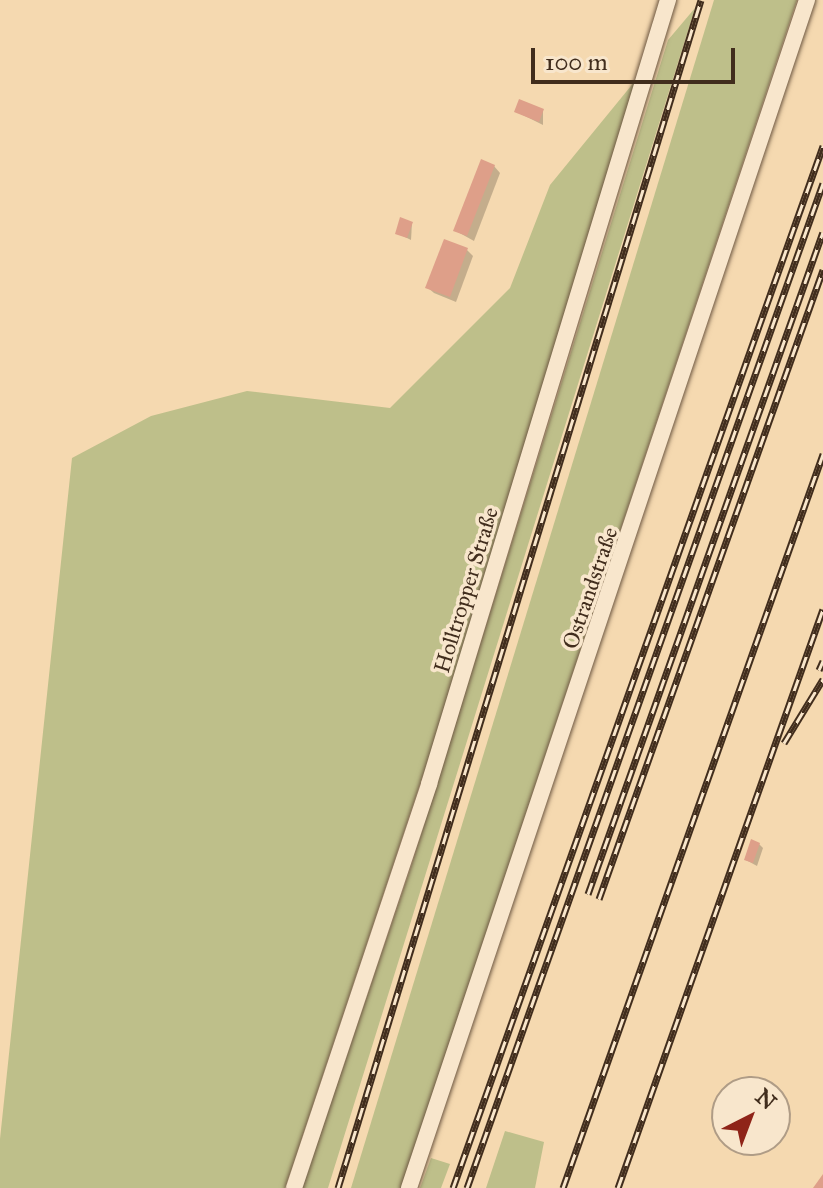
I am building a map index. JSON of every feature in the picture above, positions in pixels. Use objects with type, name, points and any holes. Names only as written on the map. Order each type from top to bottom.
[{"type":"lane","name":"Holltropper Straße","points":[[294,1188],[429,784],[668,0]]},
{"type":"lane","name":"Ostrandstraße","points":[[409,1188],[807,0]]},
{"type":"green space","points":[[714,0],[797,0],[401,1188],[351,1188]]},
{"type":"green space","points":[[695,8],[328,1188],[302,1188],[411,867],[668,40]]},
{"type":"green space","points":[[635,81],[435,739],[285,1188],[0,1188],[0,1139],[72,458],[151,416],[247,391],[390,408],[510,288],[550,185]]},
{"type":"green space","points":[[505,1131],[544,1142],[535,1188],[486,1188]]},
{"type":"green space","points":[[431,1158],[450,1164],[441,1188],[420,1188]]},
{"type":"building","points":[[519,99],[544,109],[539,122],[514,112]]},
{"type":"building","points":[[481,159],[495,165],[467,236],[453,231]]},
{"type":"building","points":[[400,217],[413,222],[407,238],[395,234]]},
{"type":"building","points":[[444,239],[468,248],[450,297],[425,288]]},
{"type":"building","points":[[751,839],[760,843],[753,863],[744,860]]},
{"type":"building","points":[[823,1174],[823,1188],[813,1188]]},
{"type":"railway","points":[[338,1188],[701,0]]},
{"type":"railway","points":[[453,1188],[823,146]]},
{"type":"railway","points":[[467,1188],[823,183]]},
{"type":"railway","points":[[588,894],[823,232]]},
{"type":"railway","points":[[599,899],[823,270]]},
{"type":"railway","points":[[563,1188],[823,454]]},
{"type":"railway","points":[[618,1188],[823,609]]},
{"type":"railway","points":[[819,670],[823,661]]},
{"type":"railway","points":[[784,743],[823,679]]}]
